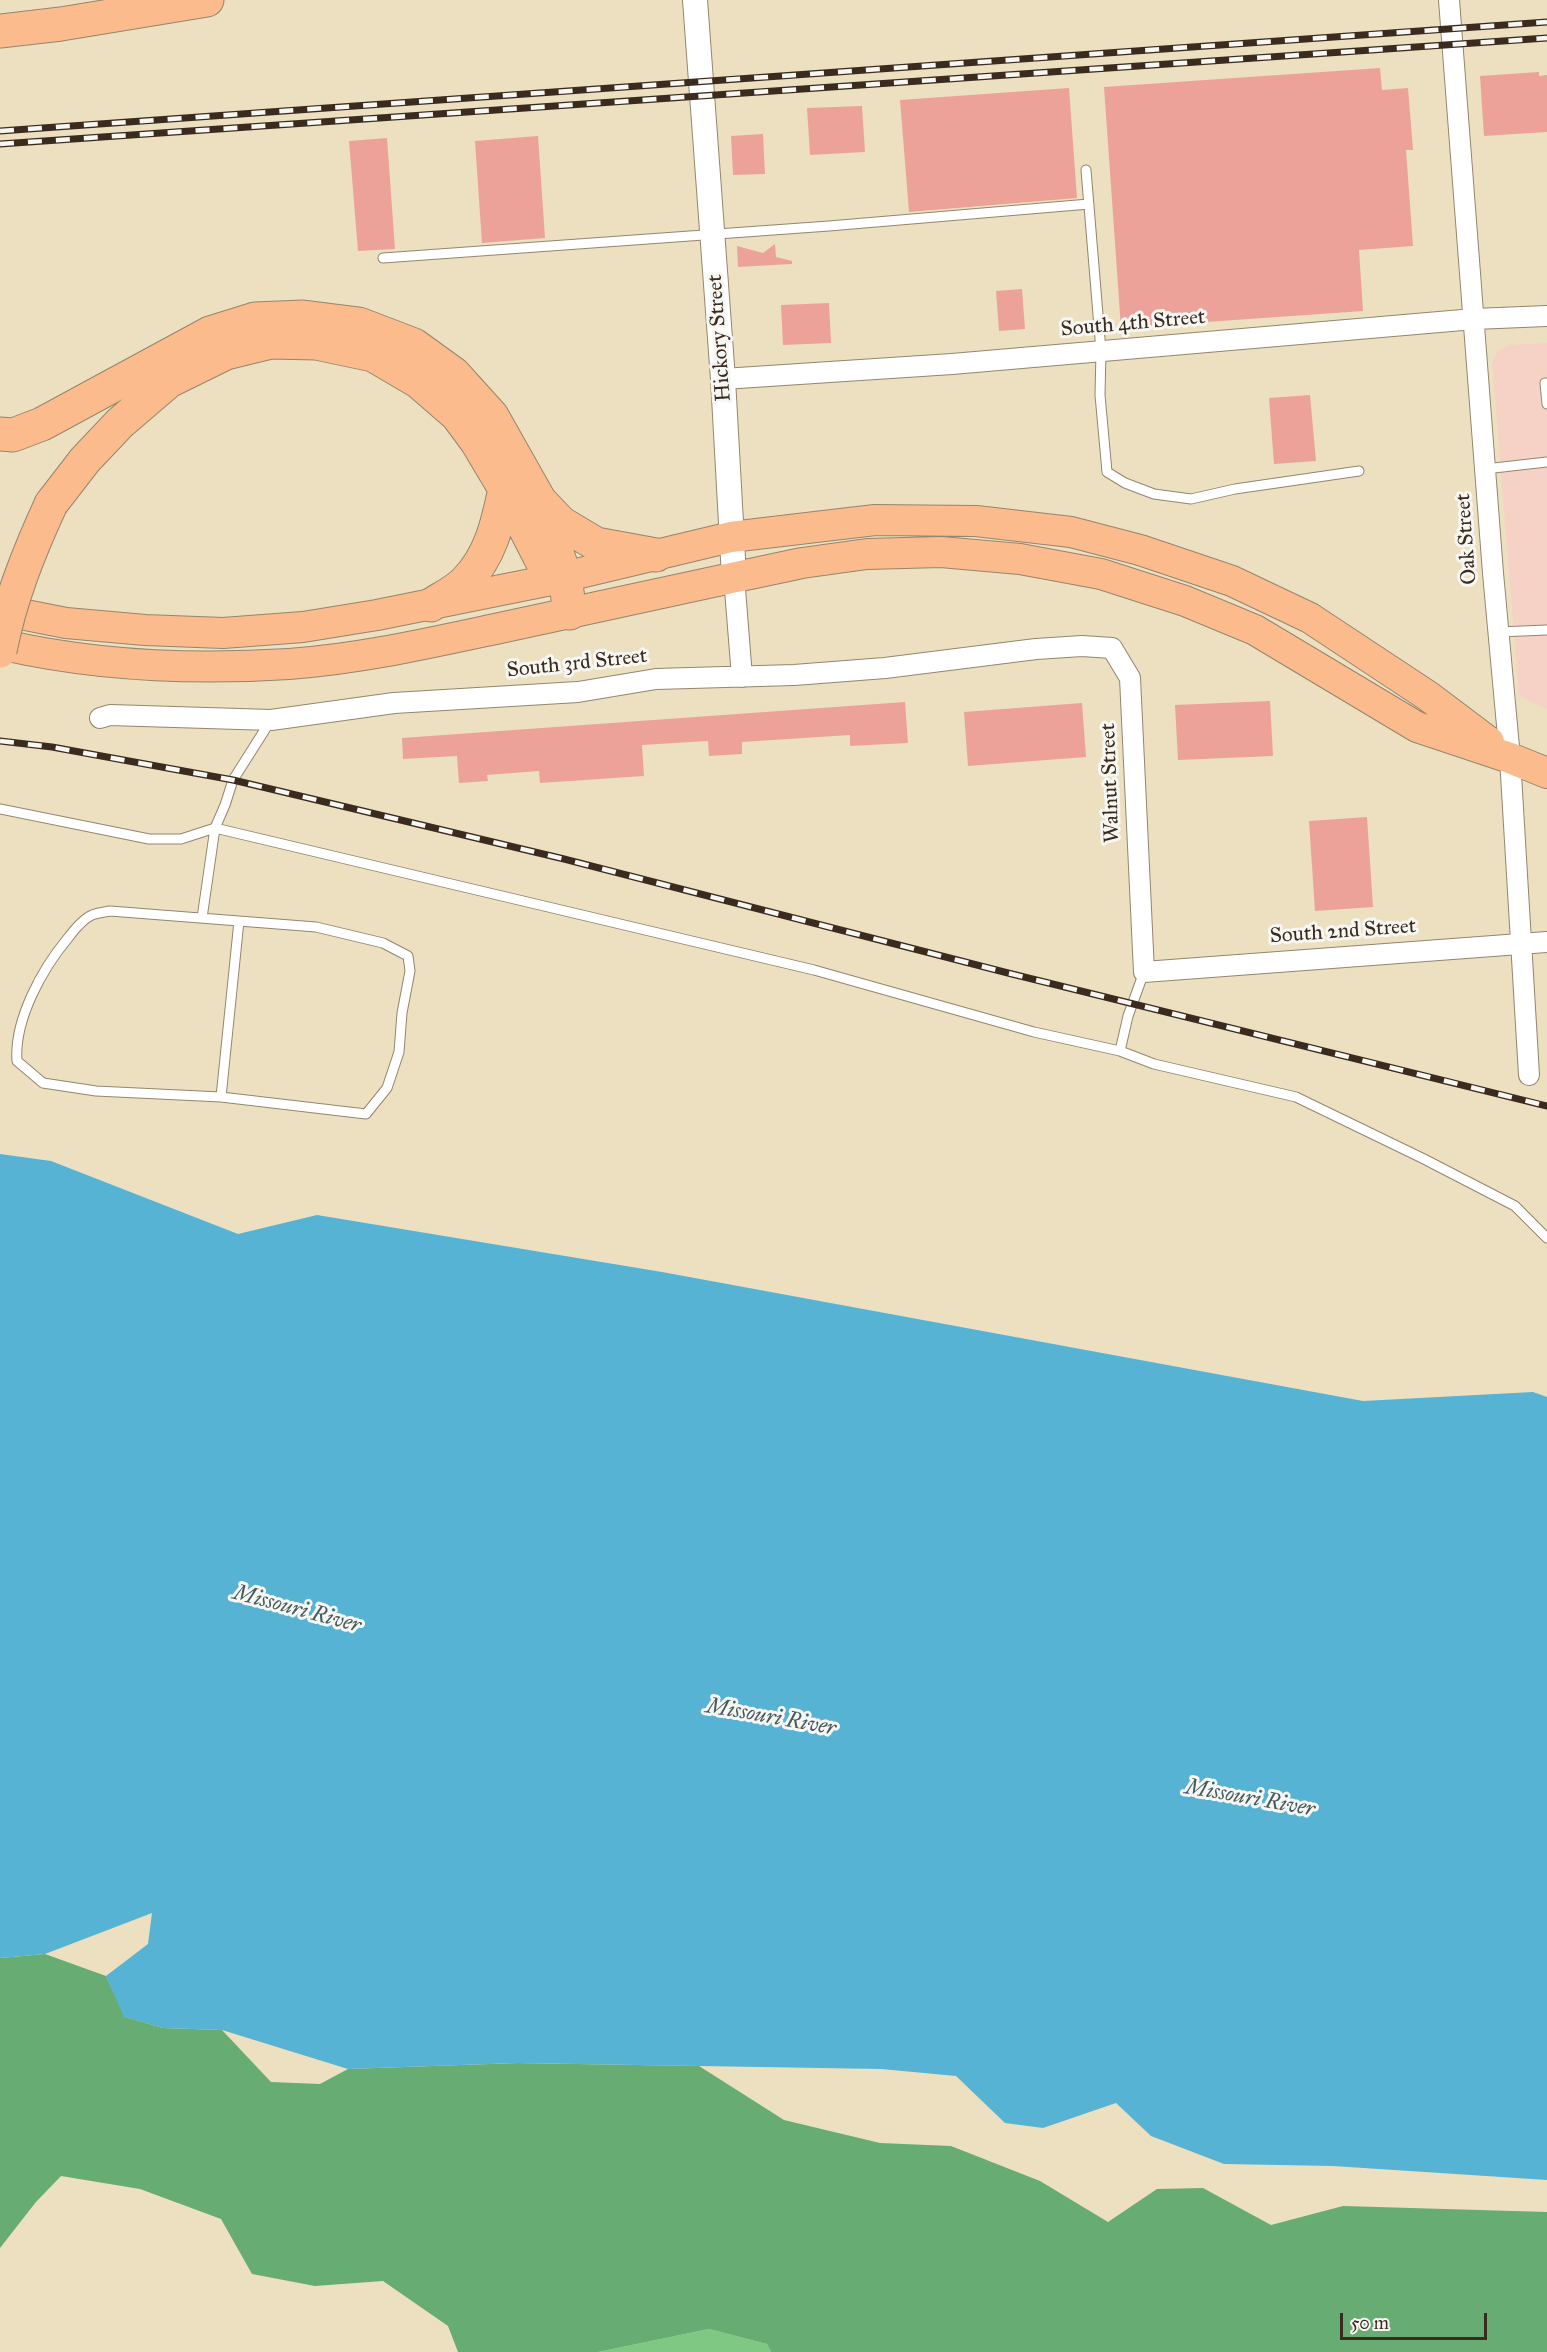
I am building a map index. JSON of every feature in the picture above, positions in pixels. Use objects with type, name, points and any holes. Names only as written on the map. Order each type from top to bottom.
[{"type":"highway","points":[[0,32],[207,0]]},
{"type":"highway","points":[[0,434],[13,435],[42,424],[210,333],[255,319],[314,318],[359,324],[414,345],[454,374],[492,416],[540,501],[561,523],[596,544],[656,555]]},
{"type":"highway","points":[[0,651],[13,597],[26,558],[51,504],[85,460],[120,423],[169,381],[226,353],[271,342],[316,343],[373,355],[419,382],[457,415],[477,442],[558,579]]},
{"type":"highway","points":[[431,605],[465,582],[484,557],[498,524],[505,489]]},
{"type":"highway","points":[[540,501],[558,579],[570,613]]},
{"type":"main road","points":[[0,610],[66,623],[145,630],[223,633],[303,627],[431,605],[558,579],[730,537],[875,520],[976,521],[1071,532],[1140,550],[1232,581],[1310,618],[1428,696],[1510,758]]},
{"type":"main road","points":[[0,644],[39,653],[125,664],[207,667],[290,664],[393,650],[802,563],[867,554],[941,552],[1020,559],[1101,574],[1185,601],[1255,630],[1417,726],[1547,773]]},
{"type":"street","name":"Hickory Street","points":[[694,0],[723,379],[730,537],[742,677]]},
{"type":"street","name":"Oak Street","points":[[1449,0],[1498,632],[1510,758],[1529,1075]]},
{"type":"street","name":"South 4th Street","points":[[723,379],[952,364],[1474,319],[1547,316]]},
{"type":"street","name":"South 3rd Street","points":[[100,718],[110,715],[271,720],[394,703],[578,692],[656,679],[794,675],[885,668],[968,656],[1060,647]]},
{"type":"street","name":"Walnut Street","points":[[1060,647],[1112,648],[1130,678],[1143,972]]},
{"type":"street","name":"South 2nd Street","points":[[1143,972],[1547,942]]},
{"type":"lane","points":[[1086,170],[1101,351],[1100,395],[1107,472],[1125,483],[1154,494],[1191,499],[1235,489],[1359,471]]},
{"type":"lane","points":[[383,258],[712,235],[1089,204]]},
{"type":"lane","points":[[1547,383],[1545,383],[1547,404]]},
{"type":"lane","points":[[1485,469],[1547,462]]},
{"type":"lane","points":[[1498,632],[1547,630]]},
{"type":"lane","points":[[202,918],[215,828],[233,780],[271,720]]},
{"type":"lane","points":[[0,808],[149,839],[181,839],[215,828],[814,970],[1034,1032],[1120,1051],[1154,1064],[1296,1096],[1515,1206],[1547,1238]]},
{"type":"lane","points":[[110,911],[239,921],[316,927],[383,943],[408,956],[410,971],[402,1013],[399,1052],[387,1088],[366,1114],[221,1097],[96,1091],[43,1083],[17,1061],[16,1046],[29,1001],[42,975],[51,958],[75,929],[91,915],[110,911]]},
{"type":"lane","points":[[221,1097],[239,921]]},
{"type":"lane","points":[[1120,1051],[1128,1016],[1143,972]]},
{"type":"shaded area","points":[[1547,343],[1547,709],[1519,696],[1492,362],[1498,350],[1511,345]]},
{"type":"green space","points":[[45,1954],[106,1976],[125,2017],[163,2028],[222,2030],[271,2082],[320,2084],[348,2069],[517,2063],[699,2066],[784,2120],[880,2143],[951,2146],[1040,2181],[1108,2222],[1157,2189],[1203,2188],[1271,2225],[1343,2206],[1547,2212],[1547,2352],[771,2352],[767,2344],[709,2329],[598,2352],[458,2352],[448,2326],[383,2281],[315,2286],[252,2274],[221,2219],[140,2189],[61,2176],[36,2202],[0,2248],[0,1958]]},
{"type":"green space","points":[[709,2329],[767,2344],[771,2352],[598,2352]]},
{"type":"water","name":"Missouri River","points":[[0,1154],[51,1161],[238,1234],[317,1215],[662,1272],[1363,1401],[1533,1392],[1547,1397],[1547,2180],[1333,2166],[1224,2164],[1151,2136],[1116,2103],[1043,2128],[1005,2123],[956,2076],[881,2069],[517,2063],[348,2069],[222,2030],[163,2028],[124,2017],[106,1976],[148,1944],[152,1913],[45,1954],[0,1958]]},
{"type":"building","points":[[1380,68],[1382,90],[1408,88],[1413,150],[1406,150],[1413,246],[1359,250],[1363,311],[1121,328],[1104,87]]},
{"type":"building","points":[[1539,72],[1539,76],[1547,75],[1547,132],[1484,136],[1480,76]]},
{"type":"building","points":[[1069,88],[1077,198],[909,212],[900,100]]},
{"type":"building","points":[[862,106],[865,152],[810,155],[807,108]]},
{"type":"building","points":[[763,134],[765,174],[733,175],[731,136]]},
{"type":"building","points":[[538,136],[545,238],[482,243],[475,141]]},
{"type":"building","points":[[387,138],[395,249],[358,251],[349,141]]},
{"type":"building","points":[[775,244],[776,257],[792,261],[792,264],[738,267],[737,246],[763,253]]},
{"type":"building","points":[[1022,289],[1025,329],[999,331],[996,291]]},
{"type":"building","points":[[829,303],[831,343],[783,345],[781,305]]},
{"type":"building","points":[[1310,395],[1316,461],[1274,464],[1269,398]]},
{"type":"building","points":[[1270,701],[1273,756],[1178,760],[1175,705]]},
{"type":"building","points":[[905,702],[908,743],[850,746],[850,735],[742,742],[742,754],[709,756],[708,741],[642,745],[644,776],[540,783],[539,771],[487,775],[488,781],[459,783],[457,756],[403,759],[402,738]]},
{"type":"building","points":[[1082,703],[1086,757],[968,766],[964,712]]},
{"type":"building","points":[[1367,817],[1373,907],[1315,911],[1309,821]]},
{"type":"railway","points":[[0,131],[1547,22]]},
{"type":"railway","points":[[0,144],[1547,38]]},
{"type":"railway","points":[[0,741],[52,747],[233,780],[564,859],[1008,973],[1547,1106]]}]
